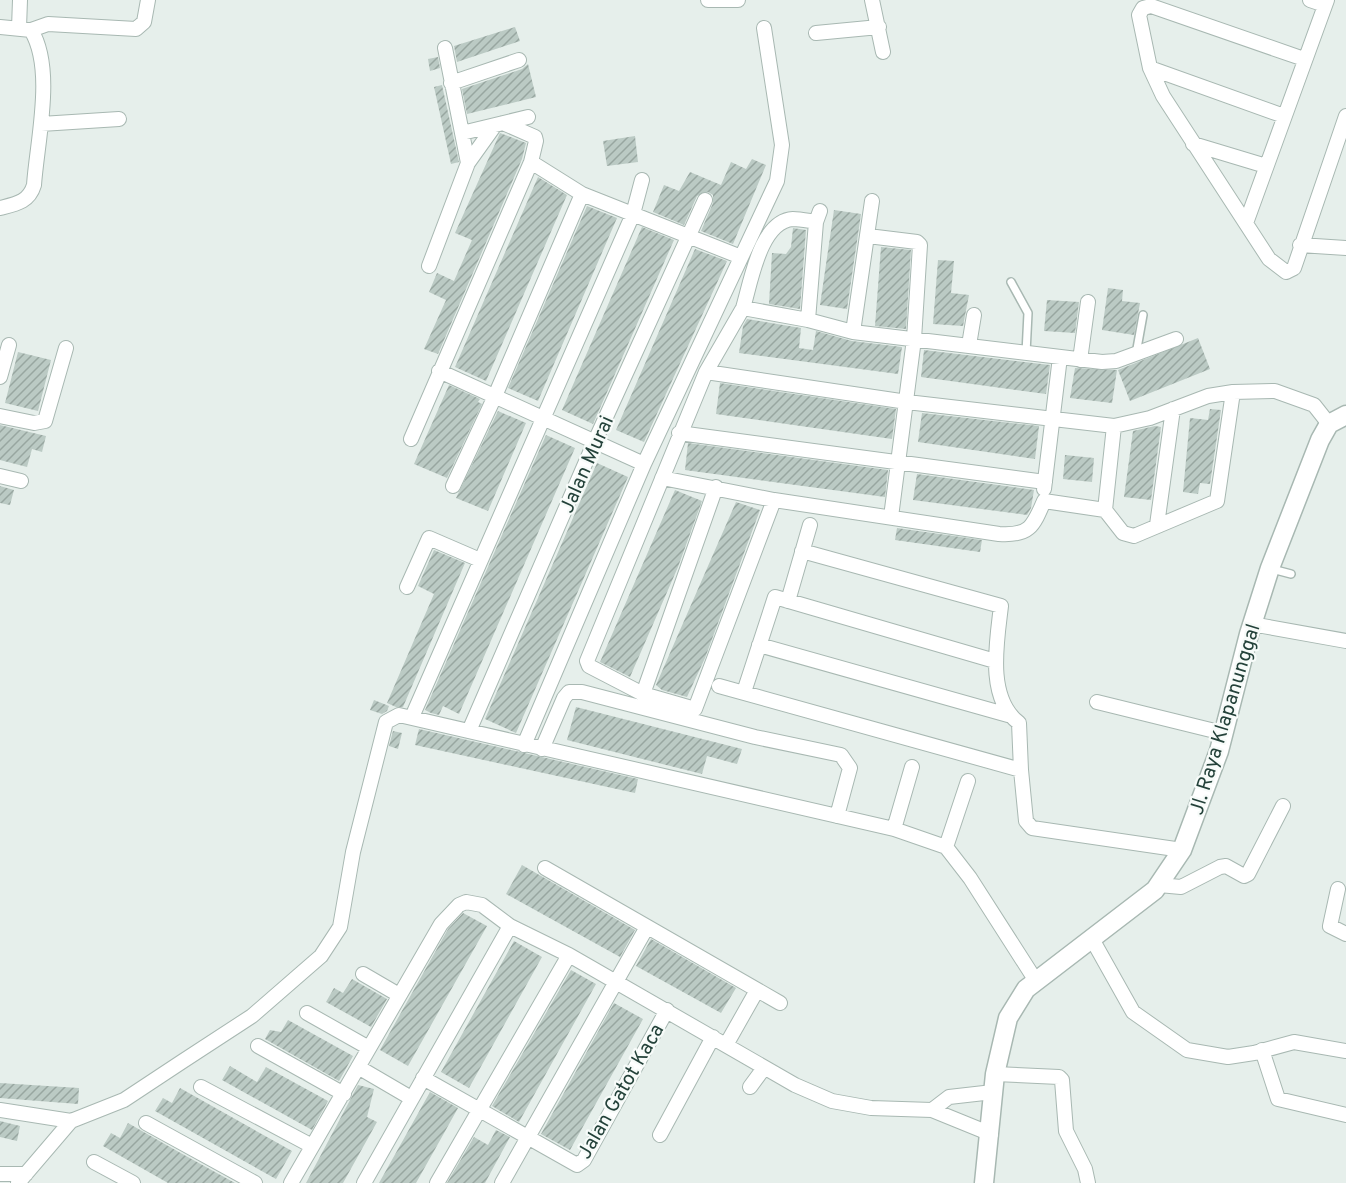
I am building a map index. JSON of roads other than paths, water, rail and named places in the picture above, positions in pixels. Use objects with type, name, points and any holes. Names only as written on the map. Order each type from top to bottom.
[{"type":"street","points":[[0,208],[20,203],[31,196],[41,124],[42,72],[38,42],[25,29],[20,0]]},
{"type":"street","points":[[0,27],[25,29],[48,24],[136,28],[144,22],[148,0]]},
{"type":"street","points":[[708,0],[738,0]]},
{"type":"street","points":[[872,0],[883,52]]},
{"type":"street","points":[[1246,223],[1326,2],[1310,0]]},
{"type":"street","points":[[1304,59],[1151,6],[1143,8],[1140,15],[1150,68],[1163,96],[1269,260],[1286,272],[1294,268],[1346,116]]},
{"type":"street","points":[[816,33],[879,27]]},
{"type":"street","points":[[524,745],[644,464],[770,197],[781,165],[782,145],[764,28]]},
{"type":"street","points":[[445,48],[468,163]]},
{"type":"street","points":[[451,83],[519,60]]},
{"type":"street","points":[[1150,68],[1284,116]]},
{"type":"street","points":[[462,133],[528,117]]},
{"type":"street","points":[[41,124],[119,118]]},
{"type":"street","points":[[411,438],[531,162],[537,141],[535,137],[498,125]]},
{"type":"street","points":[[429,266],[468,163],[498,125]]},
{"type":"street","points":[[1193,144],[1266,166]]},
{"type":"street","points":[[531,162],[582,194],[691,235],[741,257]]},
{"type":"street","points":[[412,717],[633,214],[642,180]]},
{"type":"street","points":[[453,486],[495,396],[582,194]]},
{"type":"street","name":"Jalan Murai","points":[[469,730],[595,441],[705,200]]},
{"type":"street","points":[[854,332],[872,201]]},
{"type":"street","points":[[774,500],[695,709],[644,693],[589,666],[586,661],[679,433],[706,372],[743,308],[762,246],[776,225],[792,219],[818,217],[808,320]]},
{"type":"street","points":[[868,236],[919,243],[914,339],[891,517]]},
{"type":"street","points":[[1300,245],[1346,248]]},
{"type":"street","points":[[1080,360],[1088,302]]},
{"type":"street","points":[[743,308],[808,320],[854,332],[1080,360],[1116,362],[1176,339]]},
{"type":"street","points":[[969,345],[975,315]]},
{"type":"street","points":[[0,377],[9,345]]},
{"type":"street","points":[[0,416],[34,423],[45,421],[66,348]]},
{"type":"street","points":[[662,478],[774,500],[1016,535],[1029,529],[1044,501],[1051,420],[1060,357]]},
{"type":"street","points":[[439,371],[543,416],[644,464]]},
{"type":"street","points":[[706,372],[907,402],[1114,426],[1150,418],[1208,396],[1250,391],[1275,391],[1314,405],[1329,424],[1346,415]]},
{"type":"street","points":[[1044,501],[1105,510],[1123,533],[1134,536],[1212,505],[1217,501],[1233,392]]},
{"type":"street","points":[[1157,525],[1173,409]]},
{"type":"street","name":"Jl. Raya Klapanunggal","points":[[984,1183],[991,1134],[995,1074],[1008,1018],[1018,999],[1036,981],[1159,885],[1182,850],[1214,766],[1249,634],[1270,568],[1329,424]]},
{"type":"street","points":[[1105,510],[1114,426]]},
{"type":"street","points":[[679,433],[1045,482]]},
{"type":"street","points":[[0,476],[21,481]]},
{"type":"street","points":[[644,693],[716,487]]},
{"type":"street","points":[[788,601],[810,525]]},
{"type":"street","points":[[407,587],[429,538],[480,560]]},
{"type":"street","points":[[802,551],[1001,606],[995,661],[1008,715]]},
{"type":"street","points":[[744,692],[774,597],[995,661]]},
{"type":"street","points":[[1249,634],[1257,626],[1346,641]]},
{"type":"street","points":[[759,645],[1008,715],[1019,723],[1026,820],[1032,828],[1182,850]]},
{"type":"street","points":[[719,686],[1021,770]]},
{"type":"street","points":[[542,749],[564,698],[569,692],[582,692],[755,737],[841,755],[850,768],[837,816]]},
{"type":"street","points":[[1097,702],[1223,733]]},
{"type":"street","points":[[0,1174],[22,1178],[71,1121],[124,1100],[252,1016],[321,956],[340,927],[353,852],[386,722],[399,715],[894,829],[946,847],[970,878],[1036,981]]},
{"type":"street","points":[[894,829],[912,767]]},
{"type":"street","points":[[946,847],[968,781]]},
{"type":"street","points":[[1159,885],[1181,887],[1226,866],[1244,876],[1248,874],[1283,806]]},
{"type":"street","points":[[545,868],[756,992],[780,1003]]},
{"type":"street","points":[[1338,889],[1330,926],[1346,934]]},
{"type":"street","points":[[291,1183],[441,924],[459,905],[466,902],[482,905],[510,926],[569,955],[764,1068],[832,1101],[871,1108],[932,1110],[991,1134]]},
{"type":"street","points":[[364,1183],[510,926]]},
{"type":"street","points":[[502,1183],[647,927]]},
{"type":"street","points":[[1092,939],[1134,1012],[1186,1050],[1221,1057],[1294,1042],[1346,1052]]},
{"type":"street","points":[[437,1183],[569,955]]},
{"type":"street","points":[[363,974],[399,995]]},
{"type":"street","points":[[726,1045],[756,992]]},
{"type":"street","name":"Jalan Gatot Kaca","points":[[528,1137],[570,1163],[577,1165],[584,1160],[667,1010]]},
{"type":"street","points":[[307,1013],[369,1048]]},
{"type":"street","points":[[660,1135],[713,1037]]},
{"type":"street","points":[[258,1046],[344,1094]]},
{"type":"street","points":[[1262,1050],[1278,1099],[1346,1115]]},
{"type":"street","points":[[358,1067],[411,1098]]},
{"type":"street","points":[[750,1087],[764,1068]]},
{"type":"street","points":[[995,1074],[1059,1077],[1062,1080],[1066,1131],[1084,1168],[1088,1183]]},
{"type":"street","points":[[423,1078],[528,1137]]},
{"type":"street","points":[[201,1087],[312,1146]]},
{"type":"street","points":[[932,1110],[949,1097],[993,1092]]},
{"type":"street","points":[[0,1110],[71,1121]]},
{"type":"street","points":[[146,1123],[255,1183]]},
{"type":"street","points":[[94,1162],[133,1183]]},
{"type":"lane","points":[[1011,282],[1028,313],[1026,353]]},
{"type":"lane","points":[[1136,355],[1143,315]]},
{"type":"lane","points":[[1270,568],[1291,574]]}]
